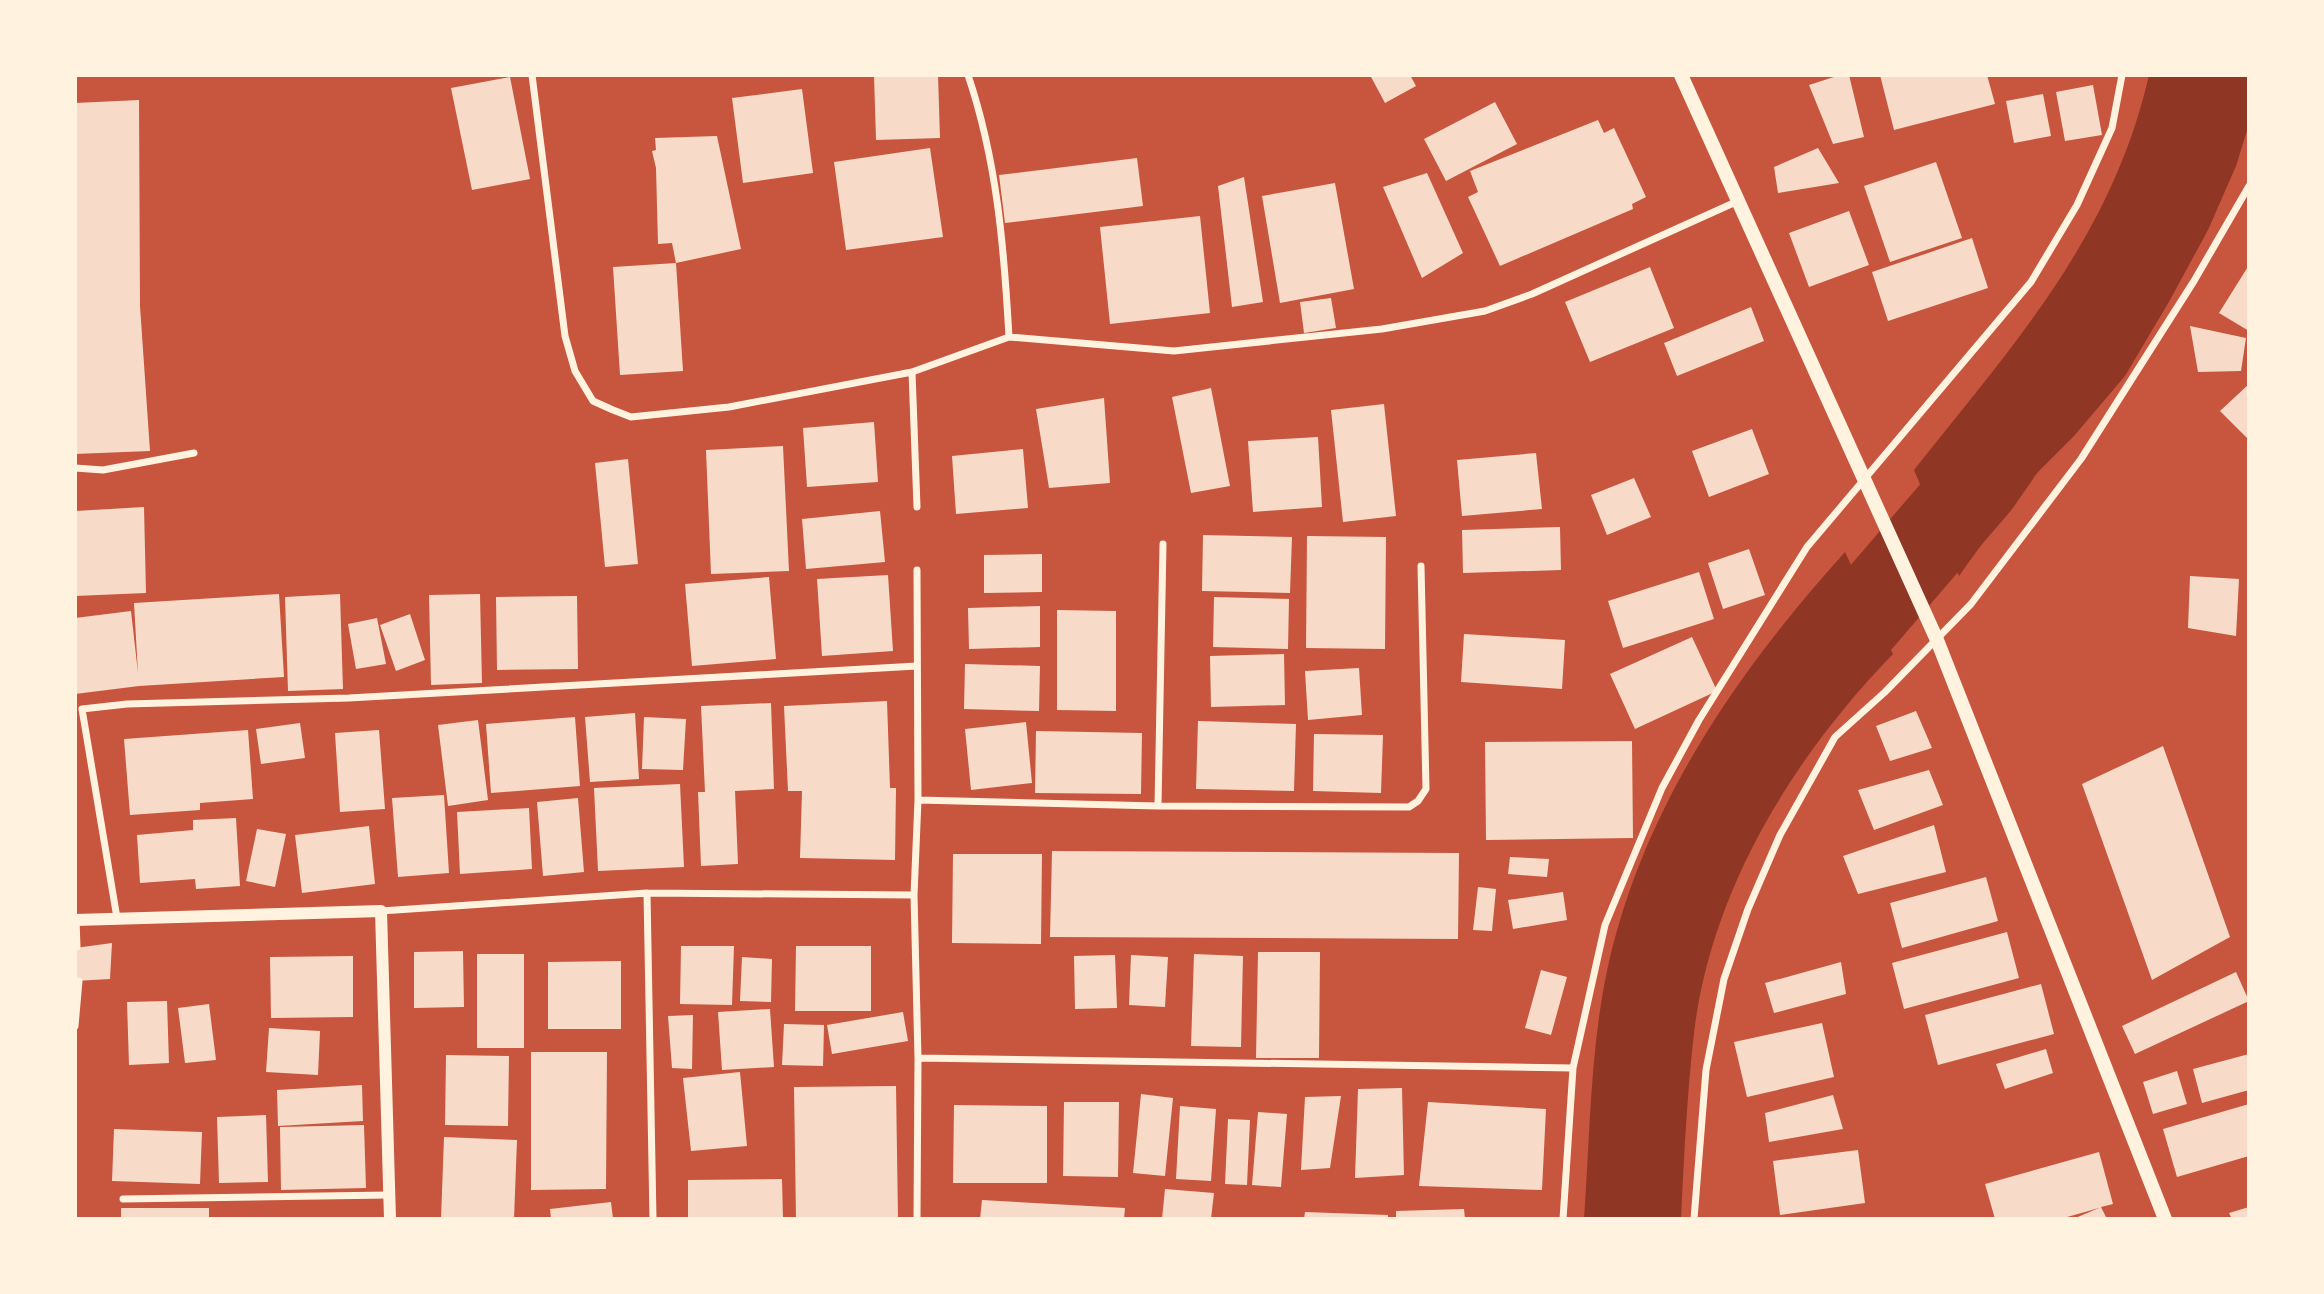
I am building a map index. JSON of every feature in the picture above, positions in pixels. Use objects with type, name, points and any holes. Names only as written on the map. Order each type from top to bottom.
[{"type":"main road","points":[[1681,75],[1740,200],[1937,640],[2165,1219]]},
{"type":"street","points":[[532,75],[565,336],[575,371],[593,401],[631,417],[729,407],[912,372],[1009,337],[1174,351],[1382,328],[1485,311],[1532,294],[1740,200]]},
{"type":"street","points":[[968,75],[988,139],[1003,243],[1009,337]]},
{"type":"street","points":[[1563,1219],[1573,1068],[1605,925],[1662,788],[1699,720],[1807,547],[1863,477],[2031,282],[2077,205],[2112,128],[2122,75]]},
{"type":"street","points":[[1694,1219],[1706,1070],[1724,979],[1748,909],[1780,835],[1835,737],[1971,604],[2081,459],[2194,281],[2249,186]]},
{"type":"street","points":[[912,372],[917,507]]},
{"type":"street","points":[[75,468],[103,470],[194,453]]},
{"type":"street","points":[[1157,806],[1163,544]]},
{"type":"street","points":[[918,800],[1157,806],[1409,807],[1418,801],[1426,789],[1421,566]]},
{"type":"street","points":[[917,570],[918,800],[914,895],[918,1058],[917,1219]]},
{"type":"street","points":[[117,918],[82,709],[127,704],[349,698],[917,666]]},
{"type":"street","points":[[77,947],[76,920],[381,911],[647,893],[914,895]]},
{"type":"street","points":[[647,893],[653,1219]]},
{"type":"street","points":[[381,911],[390,1219]]},
{"type":"street","points":[[75,1026],[79,981]]},
{"type":"street","points":[[918,1058],[1573,1068]]},
{"type":"street","points":[[123,1199],[389,1195]]},
{"type":"shaded area","points":[[2149,75],[2249,75],[2249,124],[2236,166],[2208,230],[2125,376],[2074,436],[2021,489],[1959,576],[1914,470],[2022,333],[2084,238],[2111,187],[2132,133]]},
{"type":"shaded area","points":[[1845,552],[1893,654],[1823,736],[1791,781],[1738,877],[1718,927],[1703,980],[1694,1033],[1681,1219],[1584,1219],[1594,1063],[1601,1002],[1623,911],[1644,854],[1669,799],[1698,746],[1731,695],[1805,598]]},
{"type":"building","points":[[874,75],[938,75],[940,138],[876,140]]},
{"type":"building","points":[[1370,75],[1410,75],[1416,86],[1385,103]]},
{"type":"building","points":[[1840,75],[1849,75],[1864,137],[1833,144],[1809,85]]},
{"type":"building","points":[[1880,75],[1987,75],[1995,104],[1894,130]]},
{"type":"building","points":[[510,77],[530,179],[472,190],[451,88]]},
{"type":"building","points":[[2093,85],[2102,135],[2065,141],[2056,92]]},
{"type":"building","points":[[802,89],[813,173],[743,183],[732,98]]},
{"type":"building","points":[[2043,94],[2051,136],[2014,143],[2006,101]]},
{"type":"building","points":[[139,100],[140,306],[150,451],[75,454],[75,103]]},
{"type":"building","points":[[1495,102],[1517,144],[1446,181],[1424,139]]},
{"type":"building","points":[[1598,120],[1604,133],[1614,128],[1646,197],[1632,204],[1633,209],[1500,266],[1468,197],[1478,192],[1470,171]]},
{"type":"building","points":[[717,136],[741,249],[676,263],[672,243],[658,244],[656,168],[652,151],[656,150],[655,138]]},
{"type":"building","points":[[930,148],[943,237],[846,250],[834,162]]},
{"type":"building","points":[[1818,148],[1839,183],[1778,193],[1774,167]]},
{"type":"building","points":[[1137,158],[1143,206],[1005,223],[999,175]]},
{"type":"building","points":[[1936,162],[1962,238],[1890,262],[1864,186]]},
{"type":"building","points":[[1427,173],[1463,253],[1422,278],[1383,187]]},
{"type":"building","points":[[1244,177],[1263,302],[1232,307],[1218,186]]},
{"type":"building","points":[[1335,183],[1354,289],[1280,303],[1262,196]]},
{"type":"building","points":[[1849,211],[1869,265],[1809,287],[1789,233]]},
{"type":"building","points":[[1200,216],[1210,313],[1110,324],[1100,227]]},
{"type":"building","points":[[1972,238],[1988,288],[1888,321],[1872,272]]},
{"type":"building","points":[[676,263],[683,371],[620,375],[613,267]]},
{"type":"building","points":[[2249,265],[2249,331],[2219,313]]},
{"type":"building","points":[[1650,267],[1674,328],[1590,362],[1565,302]]},
{"type":"building","points":[[1331,298],[1336,328],[1304,333],[1300,302]]},
{"type":"building","points":[[1751,307],[1764,341],[1677,376],[1664,343]]},
{"type":"building","points":[[2190,326],[2246,338],[2241,371],[2198,372]]},
{"type":"building","points":[[2249,384],[2249,440],[2220,411]]},
{"type":"building","points":[[1211,388],[1230,486],[1191,493],[1172,397]]},
{"type":"building","points":[[1104,398],[1110,483],[1049,488],[1036,409]]},
{"type":"building","points":[[1384,404],[1396,516],[1343,522],[1331,410]]},
{"type":"building","points":[[874,422],[878,482],[807,487],[803,428]]},
{"type":"building","points":[[1752,429],[1769,474],[1709,497],[1692,451]]},
{"type":"building","points":[[1318,437],[1322,507],[1253,512],[1248,441]]},
{"type":"building","points":[[783,446],[789,571],[711,574],[706,450]]},
{"type":"building","points":[[1023,449],[1028,508],[956,514],[952,456]]},
{"type":"building","points":[[1536,453],[1542,509],[1462,516],[1457,460]]},
{"type":"building","points":[[628,459],[638,564],[605,567],[595,463]]},
{"type":"building","points":[[1634,478],[1651,517],[1607,535],[1591,495]]},
{"type":"building","points":[[144,507],[146,593],[75,596],[75,511]]},
{"type":"building","points":[[880,511],[885,562],[806,569],[802,519]]},
{"type":"building","points":[[1560,527],[1561,570],[1463,573],[1462,530]]},
{"type":"building","points":[[1203,535],[1292,537],[1290,593],[1202,591]]},
{"type":"building","points":[[1307,536],[1386,537],[1385,649],[1306,648]]},
{"type":"building","points":[[1749,549],[1765,595],[1723,609],[1708,563]]},
{"type":"building","points":[[1042,554],[1042,592],[984,593],[984,555]]},
{"type":"building","points":[[1699,572],[1714,619],[1623,648],[1608,601]]},
{"type":"building","points":[[888,575],[893,651],[822,656],[817,579]]},
{"type":"building","points":[[2190,576],[2239,579],[2236,636],[2188,628]]},
{"type":"building","points":[[769,577],[776,659],[692,666],[685,584]]},
{"type":"building","points":[[279,594],[284,677],[139,686],[75,694],[75,618],[131,611],[138,673],[134,603]]},
{"type":"building","points":[[340,594],[343,689],[288,691],[285,597]]},
{"type":"building","points":[[480,594],[482,683],[431,685],[429,595]]},
{"type":"building","points":[[577,596],[578,669],[497,670],[496,597]]},
{"type":"building","points":[[1214,597],[1289,599],[1288,649],[1213,647]]},
{"type":"building","points":[[1040,606],[1040,647],[969,649],[968,608]]},
{"type":"building","points":[[1057,610],[1116,611],[1116,711],[1057,710]]},
{"type":"building","points":[[410,614],[425,660],[396,671],[380,625]]},
{"type":"building","points":[[377,618],[386,664],[356,669],[348,624]]},
{"type":"building","points":[[1464,634],[1565,640],[1562,689],[1461,682]]},
{"type":"building","points":[[1692,637],[1717,691],[1635,729],[1610,674]]},
{"type":"building","points":[[1284,654],[1285,705],[1211,707],[1210,656]]},
{"type":"building","points":[[965,664],[1040,666],[1039,711],[964,709]]},
{"type":"building","points":[[1359,668],[1362,715],[1308,720],[1305,671]]},
{"type":"building","points":[[887,701],[890,788],[896,788],[895,860],[800,858],[802,791],[788,791],[784,706]]},
{"type":"building","points":[[771,703],[774,789],[735,791],[738,864],[701,866],[698,792],[705,792],[701,706]]},
{"type":"building","points":[[1916,711],[1932,748],[1890,761],[1876,726]]},
{"type":"building","points":[[635,713],[639,779],[590,782],[585,717]]},
{"type":"building","points":[[575,717],[580,786],[491,793],[486,724]]},
{"type":"building","points":[[644,717],[686,719],[683,770],[642,769]]},
{"type":"building","points":[[478,720],[488,800],[448,806],[438,725]]},
{"type":"building","points":[[1198,721],[1296,724],[1294,791],[1196,789]]},
{"type":"building","points":[[1026,722],[1032,783],[971,790],[965,729]]},
{"type":"building","points":[[300,723],[305,758],[261,764],[256,729]]},
{"type":"building","points":[[248,730],[253,799],[200,803],[200,810],[130,815],[124,739]]},
{"type":"building","points":[[379,730],[385,809],[340,812],[335,733]]},
{"type":"building","points":[[1036,731],[1142,733],[1141,794],[1035,793]]},
{"type":"building","points":[[1314,734],[1383,735],[1381,793],[1313,791]]},
{"type":"building","points":[[1632,741],[1633,838],[1486,840],[1485,742]]},
{"type":"building","points":[[2163,746],[2230,937],[2152,980],[2082,784]]},
{"type":"building","points":[[1929,770],[1943,805],[1874,830],[1858,790]]},
{"type":"building","points":[[680,784],[684,867],[598,871],[594,788]]},
{"type":"building","points":[[444,795],[449,873],[398,877],[392,798]]},
{"type":"building","points":[[578,798],[584,872],[543,876],[537,802]]},
{"type":"building","points":[[529,808],[532,869],[460,874],[457,812]]},
{"type":"building","points":[[236,818],[240,886],[196,889],[195,879],[140,883],[137,835],[193,830],[193,820]]},
{"type":"building","points":[[1934,825],[1946,872],[1858,894],[1843,856]]},
{"type":"building","points":[[369,826],[375,884],[302,893],[295,835]]},
{"type":"building","points":[[257,829],[286,834],[275,887],[246,881]]},
{"type":"building","points":[[1052,851],[1459,853],[1458,939],[1050,937]]},
{"type":"building","points":[[953,854],[1042,854],[1041,944],[952,943]]},
{"type":"building","points":[[1510,857],[1549,859],[1547,877],[1508,874]]},
{"type":"building","points":[[1986,877],[1998,921],[1902,948],[1890,903]]},
{"type":"building","points":[[1478,887],[1496,889],[1492,931],[1473,930]]},
{"type":"building","points":[[1563,892],[1567,920],[1513,929],[1508,900]]},
{"type":"building","points":[[2007,932],[2019,978],[1904,1009],[1892,963]]},
{"type":"building","points":[[112,943],[110,979],[75,981],[75,948]]},
{"type":"building","points":[[681,946],[734,946],[732,1005],[680,1004]]},
{"type":"building","points":[[796,946],[871,946],[871,1011],[795,1011]]},
{"type":"building","points":[[463,951],[464,1007],[414,1008],[414,952]]},
{"type":"building","points":[[1258,952],[1320,952],[1319,1058],[1256,1058]]},
{"type":"building","points":[[477,954],[524,954],[524,1048],[477,1048]]},
{"type":"building","points":[[1194,954],[1243,956],[1241,1047],[1191,1046]]},
{"type":"building","points":[[1115,955],[1117,1008],[1075,1009],[1074,956]]},
{"type":"building","points":[[1131,955],[1168,957],[1165,1007],[1129,1005]]},
{"type":"building","points":[[353,956],[353,1017],[271,1018],[270,957]]},
{"type":"building","points":[[742,957],[772,959],[771,1002],[740,1001]]},
{"type":"building","points":[[621,961],[621,1029],[548,1029],[548,962]]},
{"type":"building","points":[[1841,962],[1846,994],[1774,1013],[1765,983]]},
{"type":"building","points":[[1541,970],[1567,977],[1551,1035],[1525,1028]]},
{"type":"building","points":[[2236,972],[2249,1001],[2135,1054],[2122,1026]]},
{"type":"building","points":[[2041,984],[2054,1034],[1938,1065],[1925,1015]]},
{"type":"building","points":[[167,1001],[169,1063],[129,1065],[127,1002]]},
{"type":"building","points":[[209,1004],[216,1060],[185,1063],[178,1008]]},
{"type":"building","points":[[770,1009],[774,1067],[722,1070],[718,1012]]},
{"type":"building","points":[[903,1012],[908,1041],[832,1054],[827,1025]]},
{"type":"building","points":[[693,1015],[692,1069],[672,1068],[668,1016]]},
{"type":"building","points":[[1822,1023],[1834,1077],[1747,1097],[1734,1042]]},
{"type":"building","points":[[784,1024],[824,1025],[823,1066],[782,1065]]},
{"type":"building","points":[[269,1028],[320,1031],[318,1075],[266,1072]]},
{"type":"building","points":[[2046,1049],[2053,1073],[2005,1089],[1996,1064]]},
{"type":"building","points":[[531,1052],[607,1052],[606,1189],[531,1190]]},
{"type":"building","points":[[2249,1054],[2249,1090],[2202,1103],[2193,1069]]},
{"type":"building","points":[[446,1055],[509,1056],[508,1126],[445,1125]]},
{"type":"building","points":[[2177,1071],[2187,1104],[2153,1114],[2143,1082]]},
{"type":"building","points":[[740,1072],[747,1146],[691,1151],[683,1078]]},
{"type":"building","points":[[362,1085],[363,1121],[278,1126],[277,1090]]},
{"type":"building","points":[[896,1086],[898,1219],[796,1219],[794,1087]]},
{"type":"building","points":[[1402,1088],[1404,1175],[1355,1178],[1358,1089]]},
{"type":"building","points":[[1141,1094],[1173,1098],[1165,1176],[1133,1173]]},
{"type":"building","points":[[1833,1095],[1843,1129],[1769,1142],[1765,1113]]},
{"type":"building","points":[[1341,1096],[1330,1168],[1301,1170],[1305,1097]]},
{"type":"building","points":[[1064,1102],[1119,1102],[1118,1177],[1063,1176]]},
{"type":"building","points":[[1428,1102],[1546,1109],[1542,1190],[1419,1186]]},
{"type":"building","points":[[2249,1104],[2249,1156],[2177,1177],[2163,1129]]},
{"type":"building","points":[[954,1105],[1047,1106],[1047,1183],[953,1183]]},
{"type":"building","points":[[1180,1106],[1216,1109],[1211,1181],[1176,1179]]},
{"type":"building","points":[[1258,1112],[1287,1114],[1281,1187],[1252,1185]]},
{"type":"building","points":[[266,1115],[268,1182],[219,1183],[217,1117]]},
{"type":"building","points":[[1228,1119],[1250,1120],[1247,1185],[1225,1184]]},
{"type":"building","points":[[364,1125],[366,1188],[281,1190],[280,1127]]},
{"type":"building","points":[[114,1129],[202,1132],[200,1184],[112,1181]]},
{"type":"building","points":[[444,1137],[517,1140],[514,1219],[441,1219]]},
{"type":"building","points":[[1858,1150],[1865,1203],[1780,1215],[1773,1161]]},
{"type":"building","points":[[2099,1152],[2113,1204],[2101,1207],[2107,1219],[2073,1219],[2099,1208],[2060,1219],[1995,1219],[1985,1184]]},
{"type":"building","points":[[782,1179],[783,1219],[688,1219],[688,1180]]},
{"type":"building","points":[[1165,1189],[1214,1193],[1211,1219],[1162,1219]]},
{"type":"building","points":[[982,1200],[1125,1208],[1124,1219],[980,1219]]},
{"type":"building","points":[[611,1202],[613,1219],[551,1219],[550,1209]]},
{"type":"building","points":[[2249,1207],[2249,1219],[2232,1219],[2229,1213]]},
{"type":"building","points":[[121,1208],[209,1208],[209,1219],[121,1219]]},
{"type":"building","points":[[1464,1209],[1465,1219],[1396,1219],[1396,1211]]},
{"type":"building","points":[[1305,1212],[1388,1215],[1388,1219],[1304,1219]]},
{"type":"waterway","points":[[1793,698],[1978,483],[2011,435]]}]
